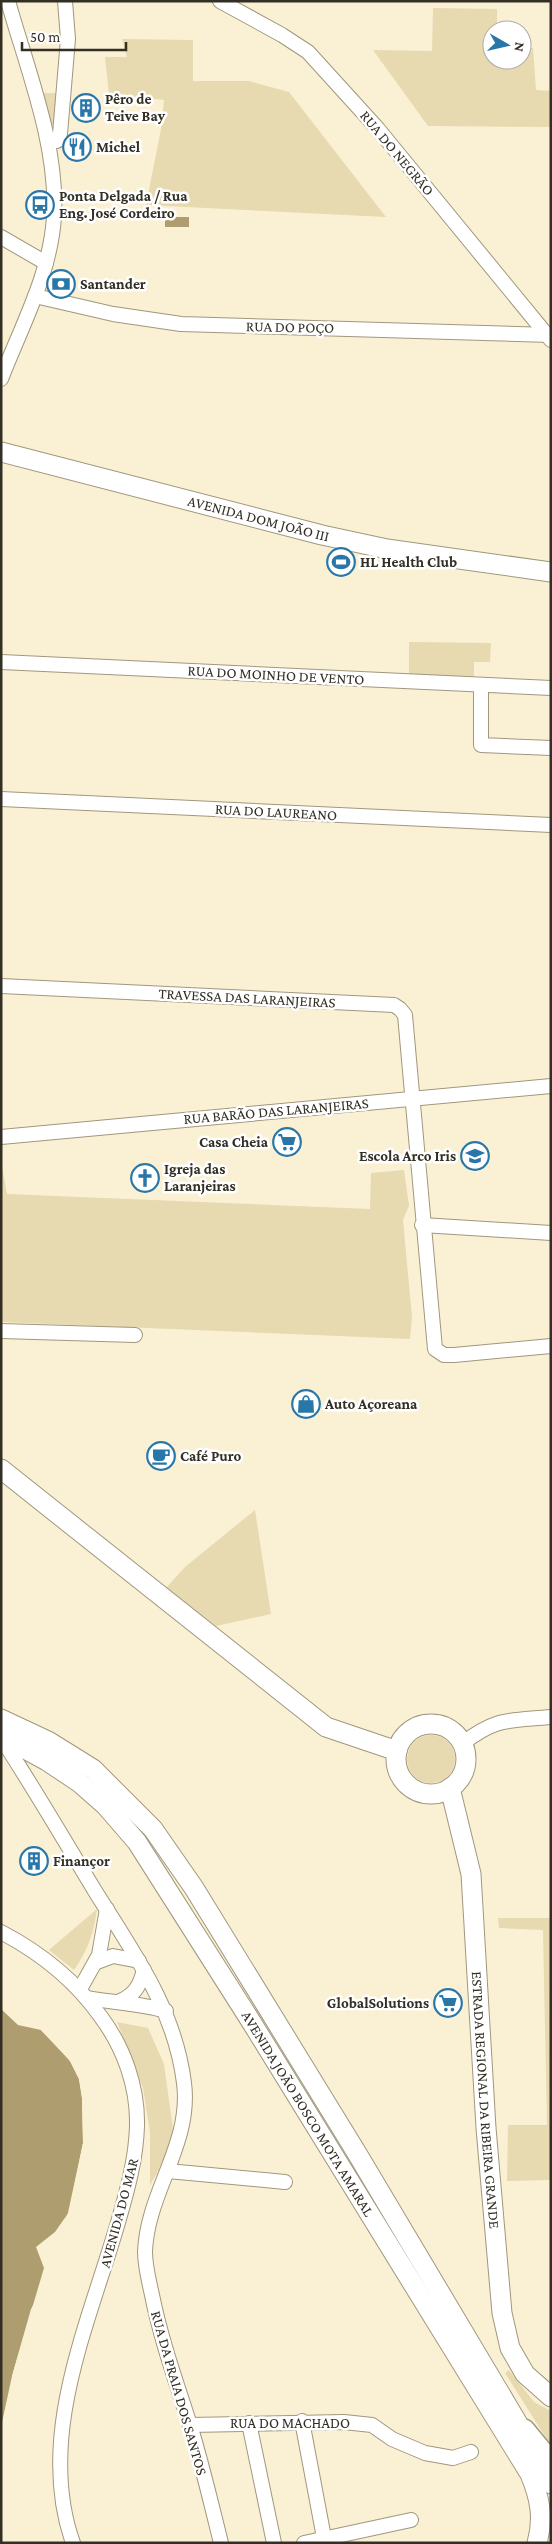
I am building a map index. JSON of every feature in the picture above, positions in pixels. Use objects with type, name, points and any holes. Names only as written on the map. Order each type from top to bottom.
[{"type":"highway","points":[[523,2432],[551,2466]]},
{"type":"main road","name":"AVENIDA DOM JOÃO III","points":[[1,452],[322,536],[387,549],[551,572]]},
{"type":"main road","points":[[1,1469],[326,1727],[397,1751]]},
{"type":"main road","name":"AVENIDA JOÃO BOSCO MOTA AMARAL","points":[[1,1719],[48,1740],[93,1769],[124,1797],[153,1829],[194,1888],[523,2432],[551,2484]]},
{"type":"main road","points":[[437,1725],[448,1729],[462,1744],[465,1758],[464,1770],[450,1788],[433,1794],[418,1792],[408,1786],[398,1772],[396,1763],[397,1751],[405,1736],[414,1728],[437,1725]]},
{"type":"main road","name":"AVENIDA JOÃO BOSCO MOTA AMARAL","points":[[1,1737],[47,1761],[80,1783],[105,1804],[137,1842],[176,1900],[530,2474],[538,2494],[541,2511],[537,2543]]},
{"type":"main road","name":"ESTRADA REGIONAL DA RIBEIRA GRANDE","points":[[450,1788],[471,1874],[486,2128],[502,2313],[510,2348],[520,2365],[536,2384],[551,2396]]},
{"type":"street","points":[[1,379],[35,296],[46,262],[54,218],[54,179],[48,144],[8,1]]},
{"type":"street","points":[[48,144],[57,140],[60,134],[68,39],[65,1]]},
{"type":"street","name":"RUA DO NEGRÃO","points":[[220,1],[282,34],[308,52],[378,129],[550,337]]},
{"type":"street","points":[[1,237],[46,262]]},
{"type":"street","name":"RUA DO POÇO","points":[[35,296],[113,314],[181,324],[388,329],[550,337]]},
{"type":"street","name":"RUA DO MOINHO DE VENTO","points":[[1,662],[551,688]]},
{"type":"street","points":[[481,685],[481,745],[551,748]]},
{"type":"street","name":"RUA DO LAUREANO","points":[[1,799],[551,825]]},
{"type":"street","name":"TRAVESSA DAS LARANJEIRAS","points":[[1,986],[394,1006],[400,1008],[405,1015],[432,1343],[438,1352],[454,1355],[551,1346]]},
{"type":"street","name":"RUA BARÃO DAS LARANJEIRAS","points":[[1,1137],[551,1086]]},
{"type":"street","points":[[422,1225],[551,1233]]},
{"type":"street","points":[[1,1331],[135,1335]]},
{"type":"street","points":[[462,1744],[481,1730],[499,1722],[551,1717]]},
{"type":"street","name":"RUA DA PRAIA DOS SANTOS","points":[[1,1737],[107,1909],[166,2011],[184,2083],[185,2112],[178,2145],[147,2230],[145,2254],[160,2337],[190,2425],[222,2543]]},
{"type":"street","points":[[107,1909],[106,1925],[97,1962],[84,1994],[166,2011]]},
{"type":"street","name":"AVENIDA DO MAR","points":[[1,1932],[59,1970],[84,1994],[109,2027],[121,2049],[132,2083],[137,2126],[128,2186],[72,2376],[63,2421],[60,2449],[61,2481],[73,2543]]},
{"type":"street","points":[[97,1962],[113,1956],[141,1966],[141,1983],[135,1991],[120,2001]]},
{"type":"street","points":[[168,2172],[285,2182]]},
{"type":"street","points":[[302,2421],[324,2541]]},
{"type":"street","name":"RUA DO MACHADO","points":[[190,2425],[302,2421],[344,2422],[372,2425],[392,2438],[426,2453],[453,2458],[471,2452]]},
{"type":"street","points":[[249,2423],[274,2543]]},
{"type":"street","points":[[304,2543],[324,2541],[411,2520]]},
{"type":"shaded area","points":[[433,8],[497,9],[497,20],[482,20],[482,70],[532,70],[533,48],[536,90],[551,91],[551,127],[428,126],[373,50],[432,51]]},
{"type":"shaded area","points":[[122,39],[193,40],[193,81],[249,81],[289,92],[386,217],[146,205],[161,129],[164,100],[109,94],[105,57],[127,57]]},
{"type":"shaded area","points":[[43,93],[58,93],[55,126],[50,123]]},
{"type":"shaded area","points":[[165,217],[189,217],[189,227],[165,227]]},
{"type":"shaded area","points":[[409,642],[491,643],[490,662],[474,662],[474,677],[409,675]]},
{"type":"shaded area","points":[[1,1161],[7,1194],[370,1209],[371,1173],[404,1170],[409,1206],[403,1220],[412,1317],[410,1339],[1,1322]]},
{"type":"shaded area","points":[[255,1510],[271,1614],[216,1626],[166,1588],[185,1567]]},
{"type":"shaded area","points":[[426,1735],[436,1735],[445,1739],[451,1745],[454,1750],[454,1768],[445,1779],[436,1783],[426,1783],[417,1779],[411,1773],[407,1764],[407,1754],[411,1745],[417,1739]]},
{"type":"shaded area","points":[[97,1909],[90,1941],[74,1970],[49,1950]]},
{"type":"shaded area","points":[[498,1918],[551,1918],[551,2180],[507,2181],[508,2125],[547,2125],[543,1930],[499,1928]]},
{"type":"shaded area","points":[[1,2009],[18,2025],[41,2030],[70,2061],[79,2079],[82,2098],[83,2143],[69,2212],[55,2232],[36,2247],[44,2268],[12,2376],[1,2427]]},
{"type":"shaded area","points":[[117,2022],[148,2028],[164,2064],[173,2129],[169,2153],[150,2185],[150,2132],[143,2088]]},
{"type":"shaded area","points":[[509,2370],[534,2402],[551,2411],[551,2446],[505,2373]]},
{"type":"pier","points":[[38,2027],[43,2028],[72,2060],[81,2078],[84,2098],[86,2143],[72,2213],[66,2222],[83,2143],[82,2098],[79,2079],[70,2061]]},
{"type":"pier","points":[[36,2300],[14,2377],[12,2376],[31,2309]]},
{"type":"place","name":"Pêro de Teive Bay","points":[[86,108]]},
{"type":"place","name":"Michel","points":[[77,147]]},
{"type":"place","name":"Ponta Delgada / Rua Eng. José Cordeiro","points":[[40,205]]},
{"type":"place","name":"Santander","points":[[61,284]]},
{"type":"place","name":"HL Health Club","points":[[341,562]]},
{"type":"place","name":"Casa Cheia","points":[[287,1142]]},
{"type":"place","name":"Escola Arco Iris","points":[[475,1156]]},
{"type":"place","name":"Igreja das Laranjeiras","points":[[145,1178]]},
{"type":"place","name":"Auto Açoreana","points":[[306,1404]]},
{"type":"place","name":"Café Puro","points":[[161,1456]]},
{"type":"place","name":"Finançor","points":[[34,1861]]},
{"type":"place","name":"GlobalSolutions","points":[[448,2003]]}]
